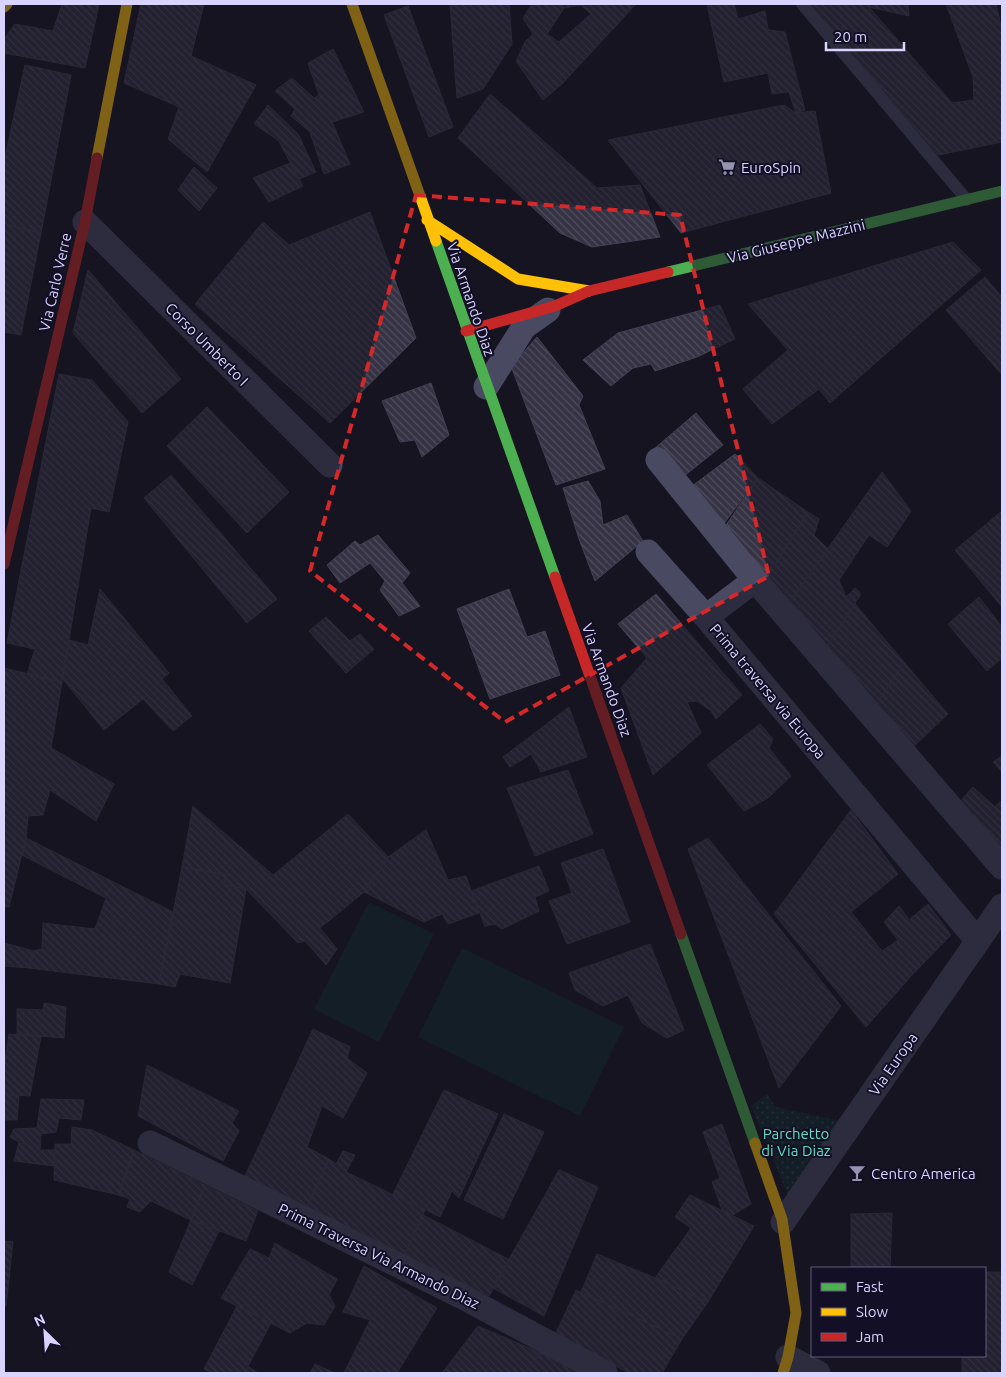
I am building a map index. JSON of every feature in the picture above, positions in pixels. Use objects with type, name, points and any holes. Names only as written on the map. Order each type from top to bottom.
[{"type":"street","points":[[4,7],[7,4]]},
{"type":"street","name":"Via Carlo Verre","points":[[4,564],[85,222],[127,4]]},
{"type":"street","name":"Via Armando Diaz","points":[[352,4],[466,331],[782,1220],[796,1313],[785,1365]]},
{"type":"street","name":"Via Giuseppe Mazzini","points":[[466,331],[555,306],[589,291],[1002,191]]},
{"type":"street","name":"Via Giuseppe Mazzini","points":[[427,220],[518,279],[589,291]]},
{"type":"street","name":"Corso Umberto I","points":[[85,222],[330,465]]},
{"type":"street","name":"Via Giuseppe Mazzini","points":[[486,387],[524,327],[555,306]]},
{"type":"street","points":[[658,460],[755,580],[1002,867]]},
{"type":"street","points":[[648,552],[706,617]]},
{"type":"street","name":"Prima traversa via Europa","points":[[755,580],[706,617],[978,941]]},
{"type":"street","name":"Via Europa","points":[[782,1220],[1002,906]]},
{"type":"street","name":"Prima Traversa Via Armando Diaz","points":[[150,1143],[461,1296],[605,1373]]},
{"type":"street","points":[[785,1365],[818,1373]]},
{"type":"lane","points":[[802,4],[967,200]]},
{"type":"highlighted area","points":[[416,195],[680,215],[769,576],[505,722],[310,571]]},
{"type":"green space","points":[[369,902],[434,934],[379,1042],[314,1009]]},
{"type":"green space","points":[[462,948],[624,1027],[580,1116],[418,1037]]},
{"type":"green space","name":"Parchetto di Via Diaz","points":[[767,1094],[776,1107],[841,1121],[793,1194],[787,1193],[751,1106]]},
{"type":"building","points":[[62,4],[99,4],[85,68],[4,53],[4,39],[15,24],[53,31]]},
{"type":"building","points":[[141,4],[204,4],[191,56],[256,85],[207,172],[168,139],[179,107],[124,83]]},
{"type":"building","points":[[450,4],[509,4],[512,44],[483,89],[457,98]]},
{"type":"building","points":[[532,4],[636,4],[562,84],[543,100],[516,61],[525,42],[533,34],[523,18]],"holes":[[[581,5],[591,14],[559,42],[547,34],[564,8]]]},
{"type":"building","points":[[707,4],[734,4],[738,19],[765,11],[768,30],[785,32],[805,110],[796,113],[789,92],[772,94],[768,73],[724,82]]},
{"type":"building","points":[[809,4],[908,4],[909,16],[869,7],[952,103],[974,100],[973,77],[946,4],[996,4],[1002,30],[1002,142],[938,155]]},
{"type":"building","points":[[408,6],[453,127],[429,137],[384,15]]},
{"type":"building","points":[[333,49],[364,112],[332,122],[350,164],[324,174],[310,132],[291,116],[295,109],[275,91],[292,78],[314,98],[319,95],[308,63]]},
{"type":"building","points":[[25,65],[71,75],[41,233],[4,224],[4,162]]},
{"type":"building","points":[[490,94],[597,188],[640,185],[660,237],[592,247],[560,233],[458,138]]},
{"type":"building","points":[[268,105],[298,134],[316,172],[299,179],[278,140],[254,124]]},
{"type":"building","name":"EuroSpin","points":[[784,105],[796,113],[815,111],[831,193],[681,233],[608,140]]},
{"type":"building","points":[[290,163],[303,186],[269,202],[253,178]]},
{"type":"building","points":[[194,167],[217,188],[199,211],[178,190]]},
{"type":"building","points":[[370,212],[416,338],[330,423],[195,304],[263,222],[289,245]]},
{"type":"building","points":[[4,224],[41,233],[21,335],[4,332]]},
{"type":"building","points":[[953,242],[981,270],[830,403],[819,389],[772,424],[743,389],[788,350],[748,304]]},
{"type":"building","points":[[88,270],[181,379],[142,413],[73,333]]},
{"type":"building","points":[[985,277],[1002,297],[1002,375],[946,310]]},
{"type":"building","points":[[720,305],[735,339],[697,357],[655,371],[651,364],[633,368],[611,386],[583,360],[618,333]]},
{"type":"building","points":[[537,337],[583,396],[579,405],[605,469],[556,485],[511,366]]},
{"type":"building","points":[[59,374],[92,380],[128,422],[109,512],[91,508],[62,682],[27,674],[35,649],[7,643]]},
{"type":"building","points":[[431,383],[449,435],[422,457],[415,440],[400,442],[382,401]]},
{"type":"building","points":[[207,407],[289,492],[247,533],[167,446]]},
{"type":"building","points":[[696,413],[723,445],[679,480],[654,449]]},
{"type":"building","points":[[735,454],[758,478],[720,529],[688,489]]},
{"type":"building","points":[[882,472],[911,511],[887,547],[869,535],[839,580],[846,597],[855,588],[861,594],[824,651],[788,605]]},
{"type":"building","points":[[171,475],[277,599],[247,623],[144,498]]},
{"type":"building","points":[[758,478],[808,512],[767,577],[724,528]]},
{"type":"building","points":[[588,481],[600,501],[603,525],[627,515],[643,541],[595,581],[563,488]]},
{"type":"building","points":[[1002,511],[1002,607],[955,550]]},
{"type":"building","points":[[808,512],[819,519],[814,535],[828,549],[788,605],[767,577]]},
{"type":"building","points":[[378,535],[410,573],[402,583],[420,606],[399,616],[380,590],[385,581],[370,563],[340,583],[327,565],[355,541],[360,545]]},
{"type":"building","points":[[100,589],[169,673],[162,679],[192,716],[173,731],[143,699],[104,730],[62,678],[69,640],[88,645]]},
{"type":"building","points":[[509,589],[527,637],[545,631],[560,675],[490,699],[457,609]]},
{"type":"building","points":[[656,594],[742,695],[716,719],[711,711],[697,701],[687,702],[701,733],[653,775],[621,688],[647,658],[618,624]]},
{"type":"building","points":[[979,597],[1002,627],[1002,658],[987,671],[948,624]]},
{"type":"building","points":[[855,604],[904,662],[873,710],[824,651]]},
{"type":"building","points":[[326,617],[350,641],[360,634],[374,649],[346,673],[309,631]]},
{"type":"building","points":[[904,662],[948,714],[911,749],[873,710]]},
{"type":"building","points":[[4,668],[62,682],[51,748],[114,784],[96,821],[50,790],[43,815],[28,816],[26,838],[9,907],[4,907]]},
{"type":"building","points":[[569,707],[587,757],[541,772],[531,754],[510,767],[503,757]]},
{"type":"building","points":[[760,724],[773,739],[769,748],[791,776],[768,798],[744,811],[707,765]]},
{"type":"building","points":[[1002,756],[1002,772],[993,762]]},
{"type":"building","points":[[568,770],[593,834],[535,856],[507,788]]},
{"type":"building","points":[[973,787],[995,807],[1002,800],[1002,852],[958,804]]},
{"type":"building","points":[[193,806],[273,875],[348,814],[388,857],[364,892],[320,928],[337,949],[326,965],[305,941],[298,943],[246,889],[225,885],[226,875],[182,867]]},
{"type":"building","points":[[851,810],[898,874],[851,912],[882,951],[898,940],[884,922],[899,906],[909,920],[928,904],[951,935],[912,975],[866,1027],[774,914]]},
{"type":"building","points":[[426,830],[448,880],[466,876],[479,913],[448,924],[442,914],[424,922],[364,892],[388,857]]},
{"type":"building","points":[[26,838],[173,912],[159,984],[29,968],[34,951],[42,949],[43,923],[95,929],[106,898],[22,855]]},
{"type":"building","points":[[708,838],[841,1006],[779,1088],[688,849]]},
{"type":"building","points":[[603,849],[630,922],[567,944],[549,901],[572,893],[561,863]]},
{"type":"building","points":[[539,866],[549,891],[535,897],[539,911],[502,929],[495,924],[485,926],[471,891]]},
{"type":"building","points":[[182,867],[226,875],[225,885],[246,889],[230,983],[180,974],[175,987],[159,984]]},
{"type":"building","points":[[4,943],[34,951],[29,968],[4,966]]},
{"type":"building","points":[[650,944],[684,1030],[667,1038],[642,1023],[628,995],[603,1006],[575,990],[569,973]]},
{"type":"building","points":[[44,1003],[66,1007],[64,1038],[17,1034],[17,1009],[43,1010]]},
{"type":"building","points":[[313,1029],[350,1047],[347,1058],[367,1073],[343,1118],[322,1106],[307,1147],[329,1159],[306,1209],[244,1178]]},
{"type":"building","points":[[9,1034],[41,1036],[30,1096],[4,1094],[4,1067]]},
{"type":"building","points":[[147,1065],[239,1111],[232,1123],[239,1131],[223,1161],[138,1116]]},
{"type":"building","points":[[444,1090],[498,1114],[459,1198],[452,1191],[440,1217],[393,1194]]},
{"type":"building","points":[[4,1094],[19,1096],[17,1120],[4,1120]]},
{"type":"building","points":[[41,1099],[84,1100],[81,1120],[59,1118],[56,1132],[41,1134],[40,1150],[54,1150],[54,1166],[14,1161],[19,1142],[10,1137],[14,1129],[37,1128]]},
{"type":"building","points":[[504,1114],[544,1132],[503,1219],[464,1200]]},
{"type":"building","points":[[722,1124],[751,1204],[733,1215],[722,1210],[712,1182],[720,1178],[703,1132]]},
{"type":"building","points":[[72,1127],[92,1130],[134,1150],[119,1195],[54,1180],[55,1144],[71,1144]]},
{"type":"building","points":[[134,1150],[205,1185],[191,1220],[151,1201],[140,1212],[127,1207],[130,1199],[119,1195]]},
{"type":"building","points":[[343,1151],[355,1155],[346,1172],[425,1210],[404,1256],[306,1209],[329,1159],[336,1164]]},
{"type":"building","points":[[559,1170],[598,1187],[544,1316],[493,1288]]},
{"type":"building","points":[[205,1185],[258,1211],[246,1241],[191,1220]]},
{"type":"building","points":[[690,1195],[754,1226],[708,1302],[655,1278],[691,1228],[675,1217]]},
{"type":"building","points":[[892,1213],[890,1267],[851,1267],[851,1214]]},
{"type":"building","points":[[423,1215],[510,1260],[489,1296],[404,1256]]},
{"type":"building","points":[[191,1220],[219,1231],[192,1285],[169,1272]]},
{"type":"building","points":[[4,1241],[13,1242],[6,1306],[4,1306]]},
{"type":"building","points":[[275,1243],[337,1279],[329,1295],[335,1306],[324,1325],[307,1323],[290,1333],[221,1298],[250,1249],[269,1258]]},
{"type":"building","points":[[597,1254],[708,1302],[682,1339],[581,1292]]},
{"type":"building","points":[[364,1266],[437,1308],[397,1373],[344,1373],[370,1320],[343,1312]]},
{"type":"building","points":[[986,1272],[1002,1272],[1002,1373],[962,1373],[962,1357],[986,1357]]},
{"type":"building","points":[[576,1290],[682,1339],[662,1373],[629,1373],[555,1335]]},
{"type":"building","points":[[237,1306],[271,1323],[248,1366],[258,1373],[213,1373],[204,1369]]},
{"type":"building","points":[[478,1326],[541,1353],[524,1373],[442,1373]]},
{"type":"building","points":[[541,1353],[577,1373],[524,1373]]},
{"type":"building","points":[[315,1364],[335,1373],[310,1373]]},
{"type":"traffic: fast","points":[[668,272],[1002,191]]},
{"type":"traffic: fast","points":[[436,241],[555,577]]},
{"type":"traffic: fast","points":[[681,934],[755,1143]]},
{"type":"traffic: slow","points":[[4,7],[7,4]]},
{"type":"traffic: slow","points":[[97,158],[127,4]]},
{"type":"traffic: slow","points":[[352,4],[436,241]]},
{"type":"traffic: slow","points":[[427,220],[518,279],[589,291]]},
{"type":"traffic: slow","points":[[755,1143],[782,1219],[796,1313],[783,1373]]},
{"type":"traffic: jam","points":[[4,564],[85,222],[97,158]]},
{"type":"traffic: jam","points":[[466,331],[555,306],[589,291],[668,272]]},
{"type":"traffic: jam","points":[[555,577],[681,934]]},
{"type":"place","name":"EuroSpin","points":[[727,167]]},
{"type":"place","name":"Centro America","points":[[857,1173]]}]
